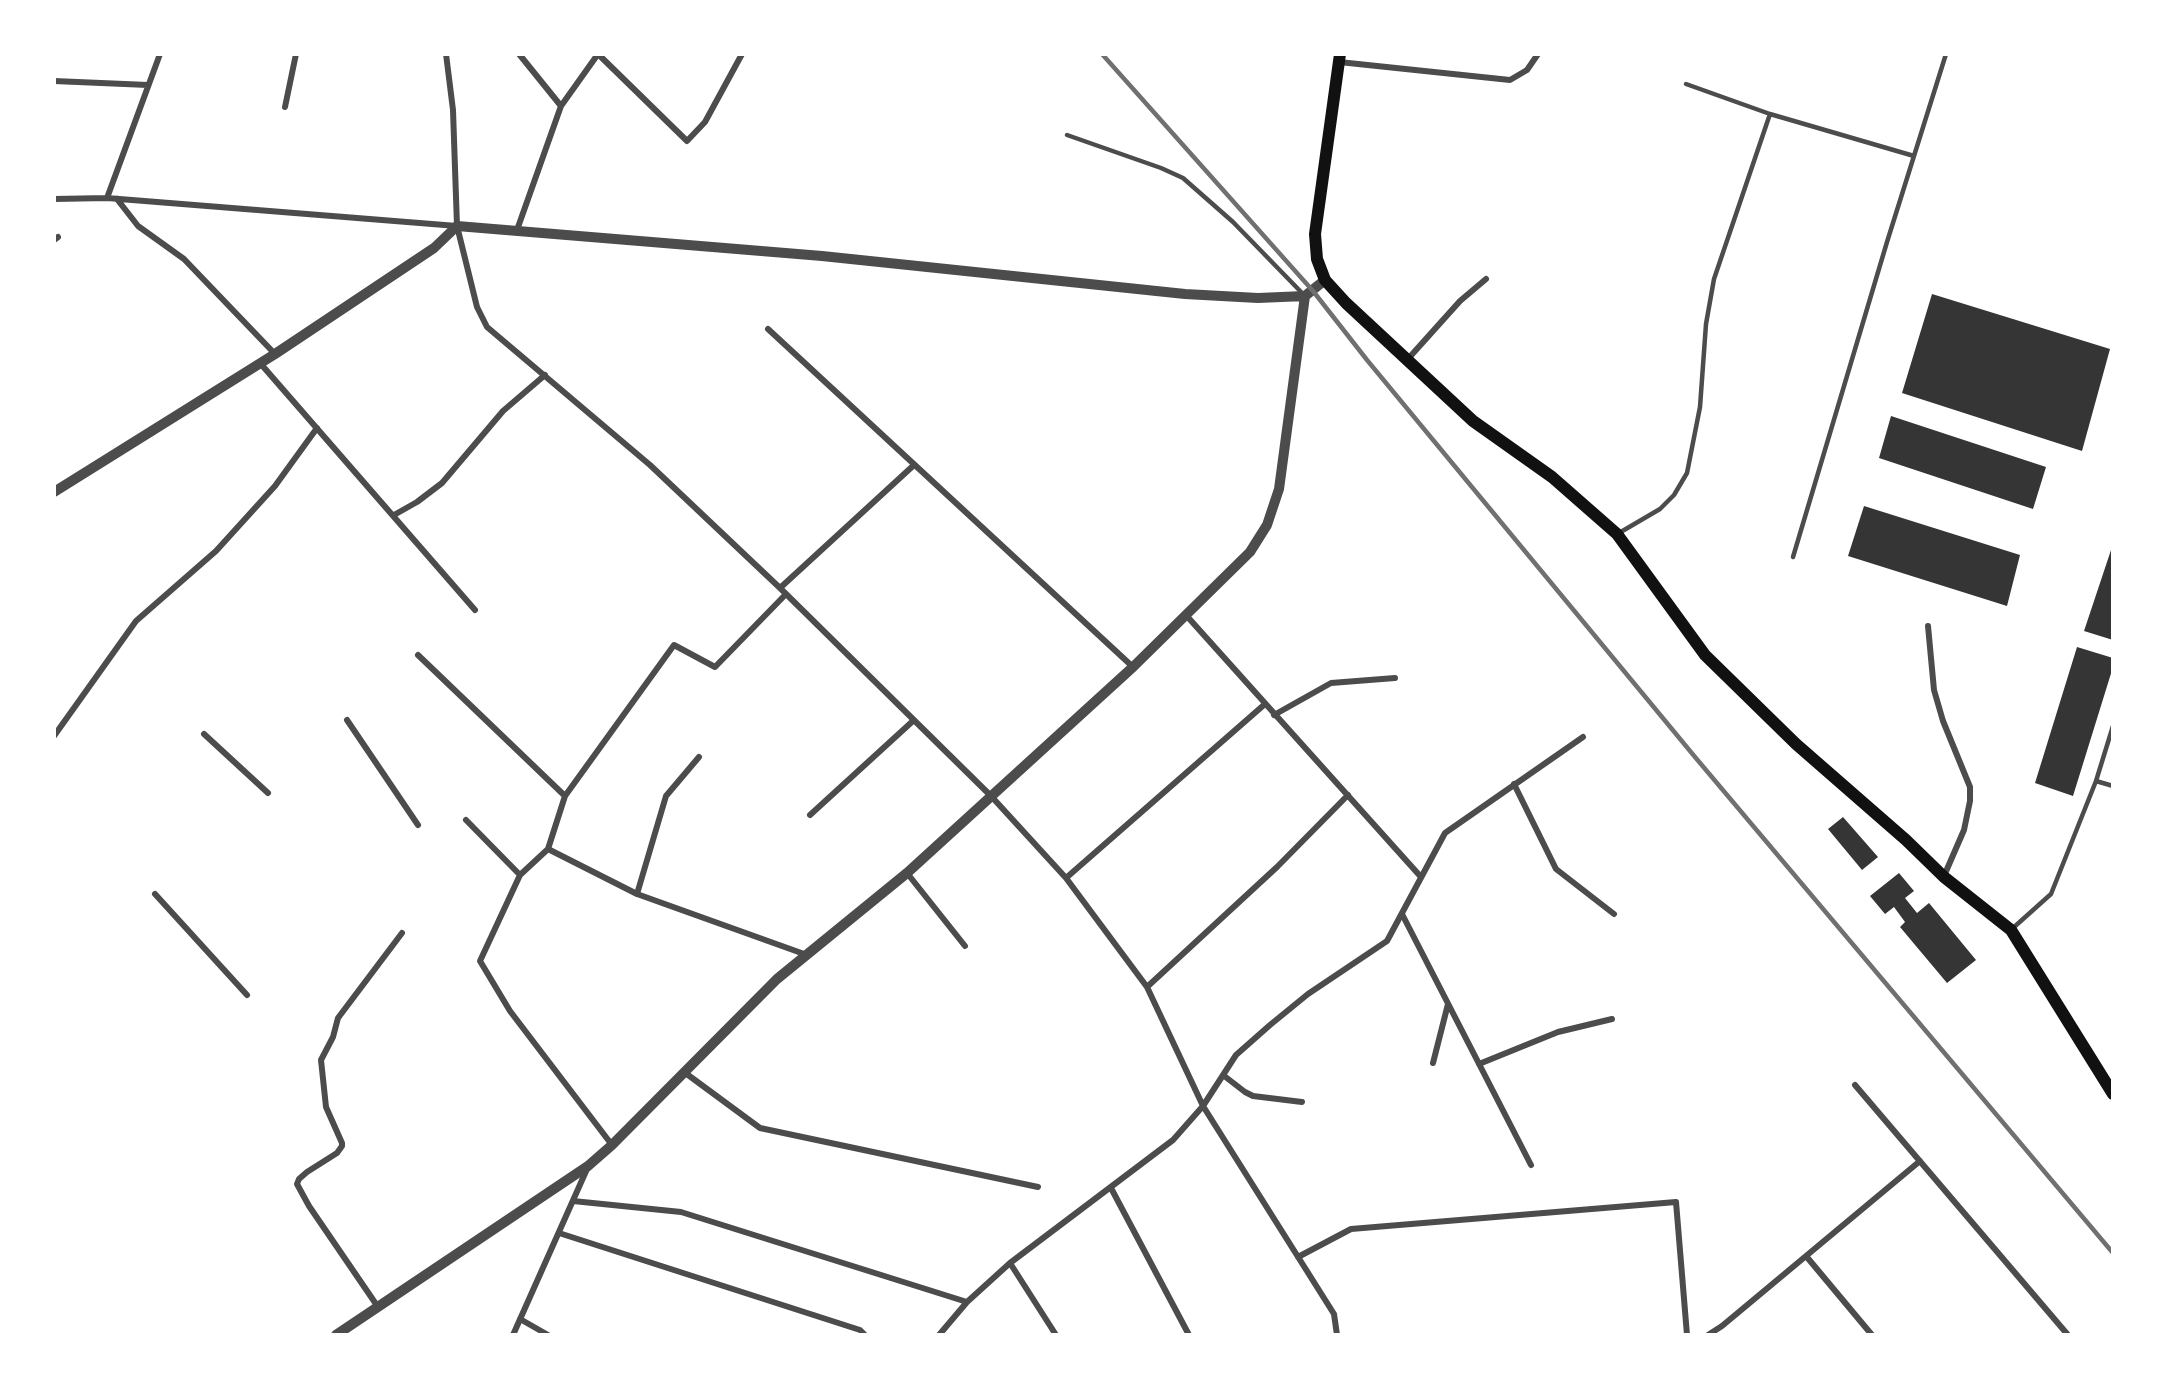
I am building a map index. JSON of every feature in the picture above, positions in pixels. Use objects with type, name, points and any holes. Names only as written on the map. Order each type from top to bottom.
[{"type":"main road","points":[[1339,58],[1316,234],[1317,259],[1325,280],[1346,303],[1473,421],[1552,477],[1617,534],[1705,655],[1796,744],[1906,840],[1944,877],[2010,930],[2113,1094]]},
{"type":"street","points":[[107,198],[160,54]]},
{"type":"street","points":[[285,107],[296,54]]},
{"type":"street","points":[[446,54],[453,110],[457,226],[477,307],[487,327],[650,465],[780,588],[991,796],[1066,878],[1147,987],[1203,1106],[1334,1314],[1337,1335]]},
{"type":"street","points":[[519,54],[561,105]]},
{"type":"street","points":[[517,230],[561,105],[598,54],[687,141],[705,122],[742,54]]},
{"type":"street","points":[[1339,58],[1510,80],[1527,70],[1538,54]]},
{"type":"street","points":[[54,81],[148,85]]},
{"type":"street","points":[[54,199],[107,198],[517,230],[822,256],[1185,294],[1258,298],[1305,296],[1325,280]]},
{"type":"street","points":[[117,199],[138,226],[183,259],[275,354]]},
{"type":"street","points":[[54,492],[275,354],[434,248],[457,226]]},
{"type":"street","points":[[1407,360],[1460,301],[1486,279]]},
{"type":"street","points":[[336,1335],[588,1166],[612,1145],[777,979],[907,873],[1133,667],[1250,552],[1267,525],[1279,489],[1305,296]]},
{"type":"street","points":[[768,329],[1133,667]]},
{"type":"street","points":[[260,363],[475,610]]},
{"type":"street","points":[[394,515],[417,502],[442,483],[503,411],[544,375]]},
{"type":"street","points":[[54,736],[136,621],[216,551],[275,486],[317,428]]},
{"type":"street","points":[[780,588],[914,465]]},
{"type":"street","points":[[612,1145],[510,1011],[480,961],[520,875],[548,849],[565,796],[674,645],[715,667],[786,594]]},
{"type":"street","points":[[1185,614],[1421,877]]},
{"type":"street","points":[[1928,626],[1934,690],[1943,721],[1970,787],[1970,801],[1964,830],[1944,877]]},
{"type":"street","points":[[418,655],[565,796]]},
{"type":"street","points":[[1275,715],[1332,683],[1395,678]]},
{"type":"street","points":[[1066,878],[1265,704]]},
{"type":"street","points":[[347,720],[418,825]]},
{"type":"street","points":[[810,815],[914,720]]},
{"type":"street","points":[[204,734],[268,794]]},
{"type":"street","points":[[939,1335],[967,1302],[1010,1263],[1173,1140],[1203,1106],[1236,1055],[1270,1025],[1308,994],[1387,941],[1445,833],[1582,737]]},
{"type":"street","points":[[637,894],[666,796],[699,757]]},
{"type":"street","points":[[1515,784],[1556,869],[1614,914]]},
{"type":"street","points":[[1147,987],[1277,867],[1347,795]]},
{"type":"street","points":[[466,820],[520,875]]},
{"type":"street","points":[[548,849],[637,894],[807,955]]},
{"type":"street","points":[[907,873],[965,946]]},
{"type":"street","points":[[155,894],[247,994]]},
{"type":"street","points":[[1402,914],[1531,1165]]},
{"type":"street","points":[[378,1307],[309,1206],[297,1184],[307,1172],[337,1153],[342,1146],[326,1107],[321,1060],[333,1037],[338,1018],[402,933]]},
{"type":"street","points":[[1433,1063],[1448,1004]]},
{"type":"street","points":[[1479,1064],[1558,1032],[1612,1019]]},
{"type":"street","points":[[684,1072],[760,1128],[1038,1187]]},
{"type":"street","points":[[1223,1075],[1253,1096],[1302,1102]]},
{"type":"street","points":[[1855,1085],[2068,1335]]},
{"type":"street","points":[[1708,1335],[1722,1326],[1920,1161]]},
{"type":"street","points":[[513,1335],[588,1166]]},
{"type":"street","points":[[1111,1188],[1189,1335]]},
{"type":"street","points":[[573,1201],[681,1212],[967,1302]]},
{"type":"street","points":[[1298,1257],[1351,1229],[1676,1202],[1687,1335]]},
{"type":"street","points":[[559,1233],[860,1330],[865,1335]]},
{"type":"street","points":[[1806,1256],[1872,1335]]},
{"type":"street","points":[[1010,1263],[1056,1335]]},
{"type":"street","points":[[520,1319],[548,1335]]},
{"type":"lane","points":[[1793,557],[1946,54]]},
{"type":"lane","points":[[1686,84],[1770,114],[1914,156]]},
{"type":"lane","points":[[1617,534],[1660,509],[1674,495],[1687,473],[1700,407],[1706,324],[1714,279],[1770,114]]},
{"type":"lane","points":[[1067,135],[1183,178],[1233,222],[1305,296]]},
{"type":"lane","points":[[2010,930],[2036,910],[2051,894],[2096,781],[2113,726]]},
{"type":"lane","points":[[2096,781],[2113,786]]},
{"type":"building","points":[[1932,294],[2110,349],[2082,451],[1902,393]]},
{"type":"building","points":[[1891,416],[2046,467],[2033,509],[1879,458]]},
{"type":"building","points":[[1864,506],[2020,555],[2007,606],[1848,556]]},
{"type":"building","points":[[2113,544],[2113,640],[2084,631]]},
{"type":"building","points":[[2077,647],[2113,658],[2113,667],[2073,796],[2035,783]]},
{"type":"building","points":[[1843,817],[1878,857],[1862,870],[1828,829]]},
{"type":"building","points":[[1899,873],[1914,891],[1905,898],[1917,913],[1929,903],[1976,960],[1947,983],[1900,927],[1905,922],[1894,907],[1885,914],[1870,896]]},
{"type":"railway","points":[[1102,54],[1313,291],[1367,360],[1695,757],[2113,1253]]}]
